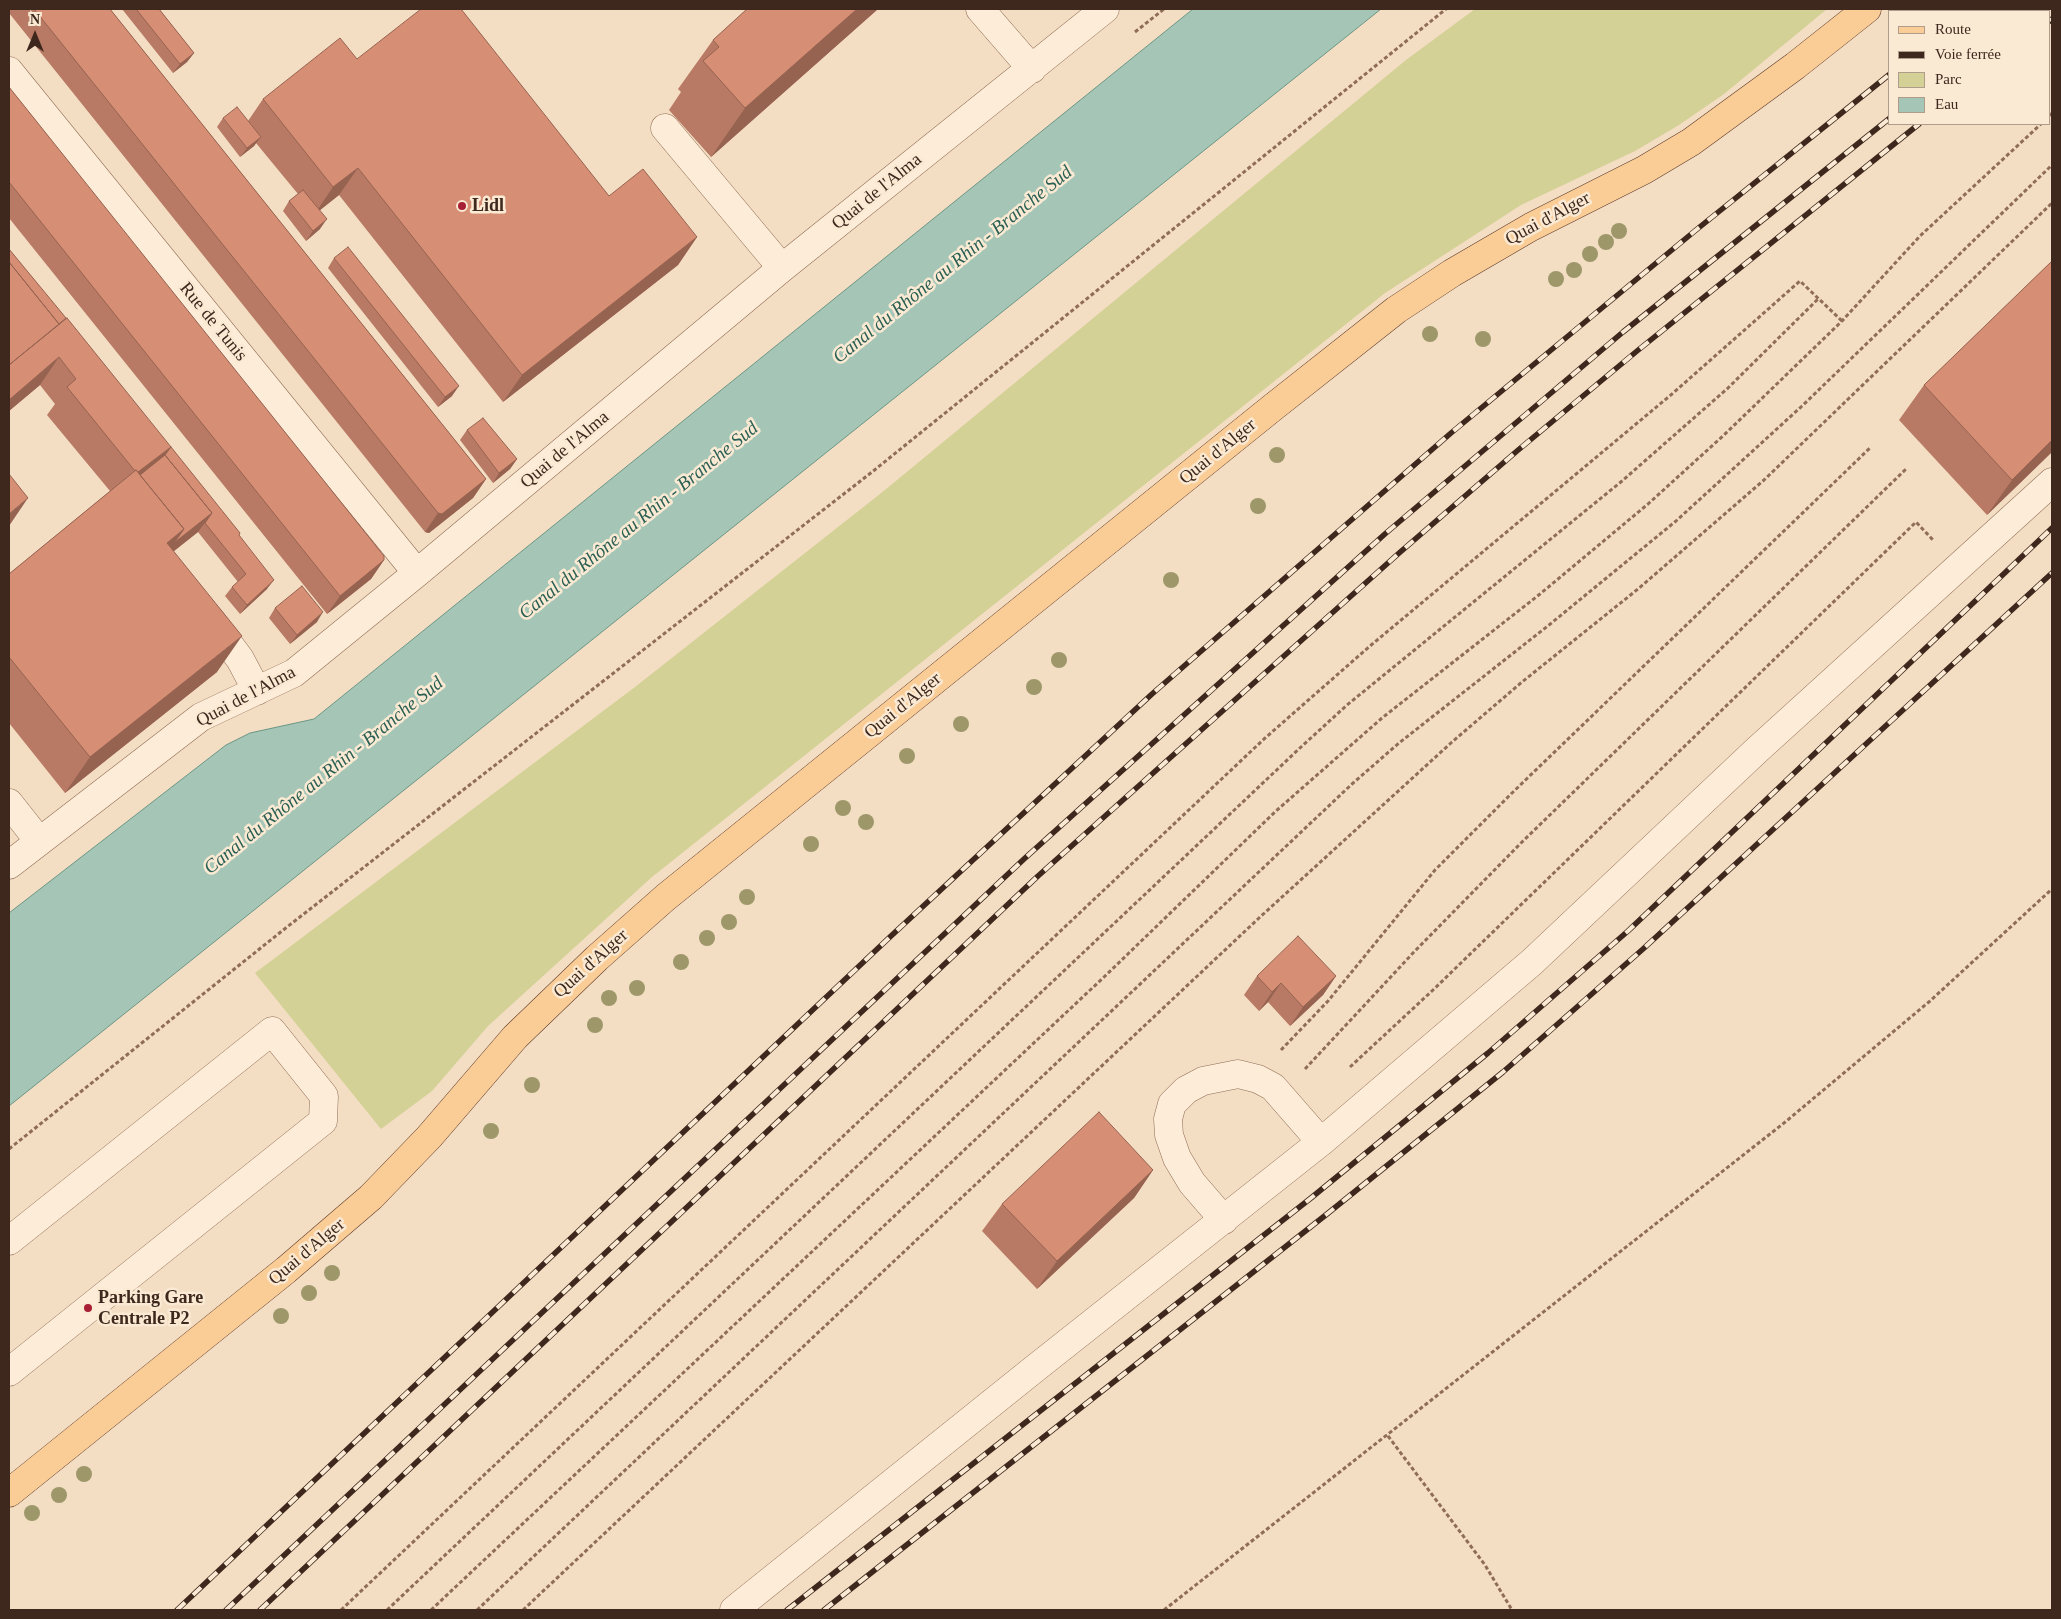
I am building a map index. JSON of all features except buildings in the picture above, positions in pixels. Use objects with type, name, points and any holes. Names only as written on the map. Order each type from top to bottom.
[{"type":"main road","name":"Quai d'Alger","points":[[9,1493],[286,1270],[372,1197],[428,1137],[521,1030],[596,958],[666,897],[1272,408],[1396,310],[1452,273],[1531,227],[1644,170],[1691,142],[1795,66],[1867,9]]},
{"type":"street","points":[[980,9],[1032,69]]},
{"type":"street","name":"Quai de l'Alma","points":[[9,865],[201,717],[294,673],[417,574],[782,268],[1032,69],[1094,12]]},
{"type":"street","name":"Rue de Tunis","points":[[9,71],[417,574]]},
{"type":"street","points":[[665,128],[782,268]]},
{"type":"street","points":[[734,1610],[1032,1370],[1321,1142],[1532,962],[1757,750],[2052,482]]},
{"type":"street","points":[[194,597],[240,660],[257,691]]},
{"type":"street","points":[[9,803],[39,841]]},
{"type":"street","points":[[9,1241],[272,1031],[324,1096],[323,1121],[9,1372]]},
{"type":"street","points":[[1224,1220],[1192,1183],[1177,1158],[1169,1135],[1168,1119],[1172,1104],[1186,1090],[1203,1081],[1238,1074],[1258,1079],[1273,1087],[1321,1142]]},
{"type":"path","points":[[9,1149],[287,926],[872,472],[1446,9]]},
{"type":"path","points":[[431,1610],[1097,984],[1276,811],[1382,718],[1540,594],[1648,504],[1724,436],[1842,321],[1920,236],[2040,125]]},
{"type":"path","points":[[477,1610],[1352,784],[1406,737],[1557,619],[1676,521],[1802,406],[2052,165]]},
{"type":"path","points":[[523,1610],[1273,906],[1452,742],[1522,682],[1638,589],[1764,480],[2052,203]]},
{"type":"path","points":[[340,1610],[1264,739],[1370,646],[1672,394],[1800,281],[1842,321]]},
{"type":"path","points":[[387,1610],[1301,747],[1347,705],[1622,480],[1728,388],[1818,299]]},
{"type":"path","points":[[1258,1079],[1289,1040],[1328,1001],[1377,938],[1442,863],[1512,793],[1871,447]]},
{"type":"path","points":[[1281,1096],[1413,953],[1521,843],[1907,468]]},
{"type":"path","points":[[1348,1068],[1433,990],[1916,522]]},
{"type":"path","points":[[1164,1610],[1388,1436],[1784,1123],[1930,1002],[2052,889]]},
{"type":"path","points":[[1388,1436],[1485,1565],[1512,1610]]},
{"type":"green space","points":[[1475,9],[1827,9],[1724,94],[1679,125],[1635,151],[1521,205],[1385,293],[652,877],[488,1026],[432,1091],[381,1129],[255,973],[635,687],[885,490],[1406,60]]},
{"type":"water","name":"Canal du Rhône au Rhin - Branche Sud","points":[[1193,9],[1381,9],[9,1106],[9,913],[226,745],[250,733],[314,719]]},
{"type":"railway","points":[[177,1610],[891,936],[1152,694],[1451,433],[1696,230],[1888,76]]},
{"type":"railway","points":[[226,1610],[1024,859],[1386,533],[1623,332],[1888,120]]},
{"type":"railway","points":[[260,1610],[1038,876],[1398,554],[1517,451],[1637,351],[1918,125]]},
{"type":"railway","points":[[787,1610],[1311,1198],[1488,1053],[1628,931],[2052,528]]},
{"type":"railway","points":[[824,1610],[1327,1214],[1503,1072],[1643,949],[2052,573]]},
{"type":"place","name":"Lidl","points":[[462,206]]},
{"type":"place","name":"Parking Gare Centrale P2","points":[[88,1308]]}]
